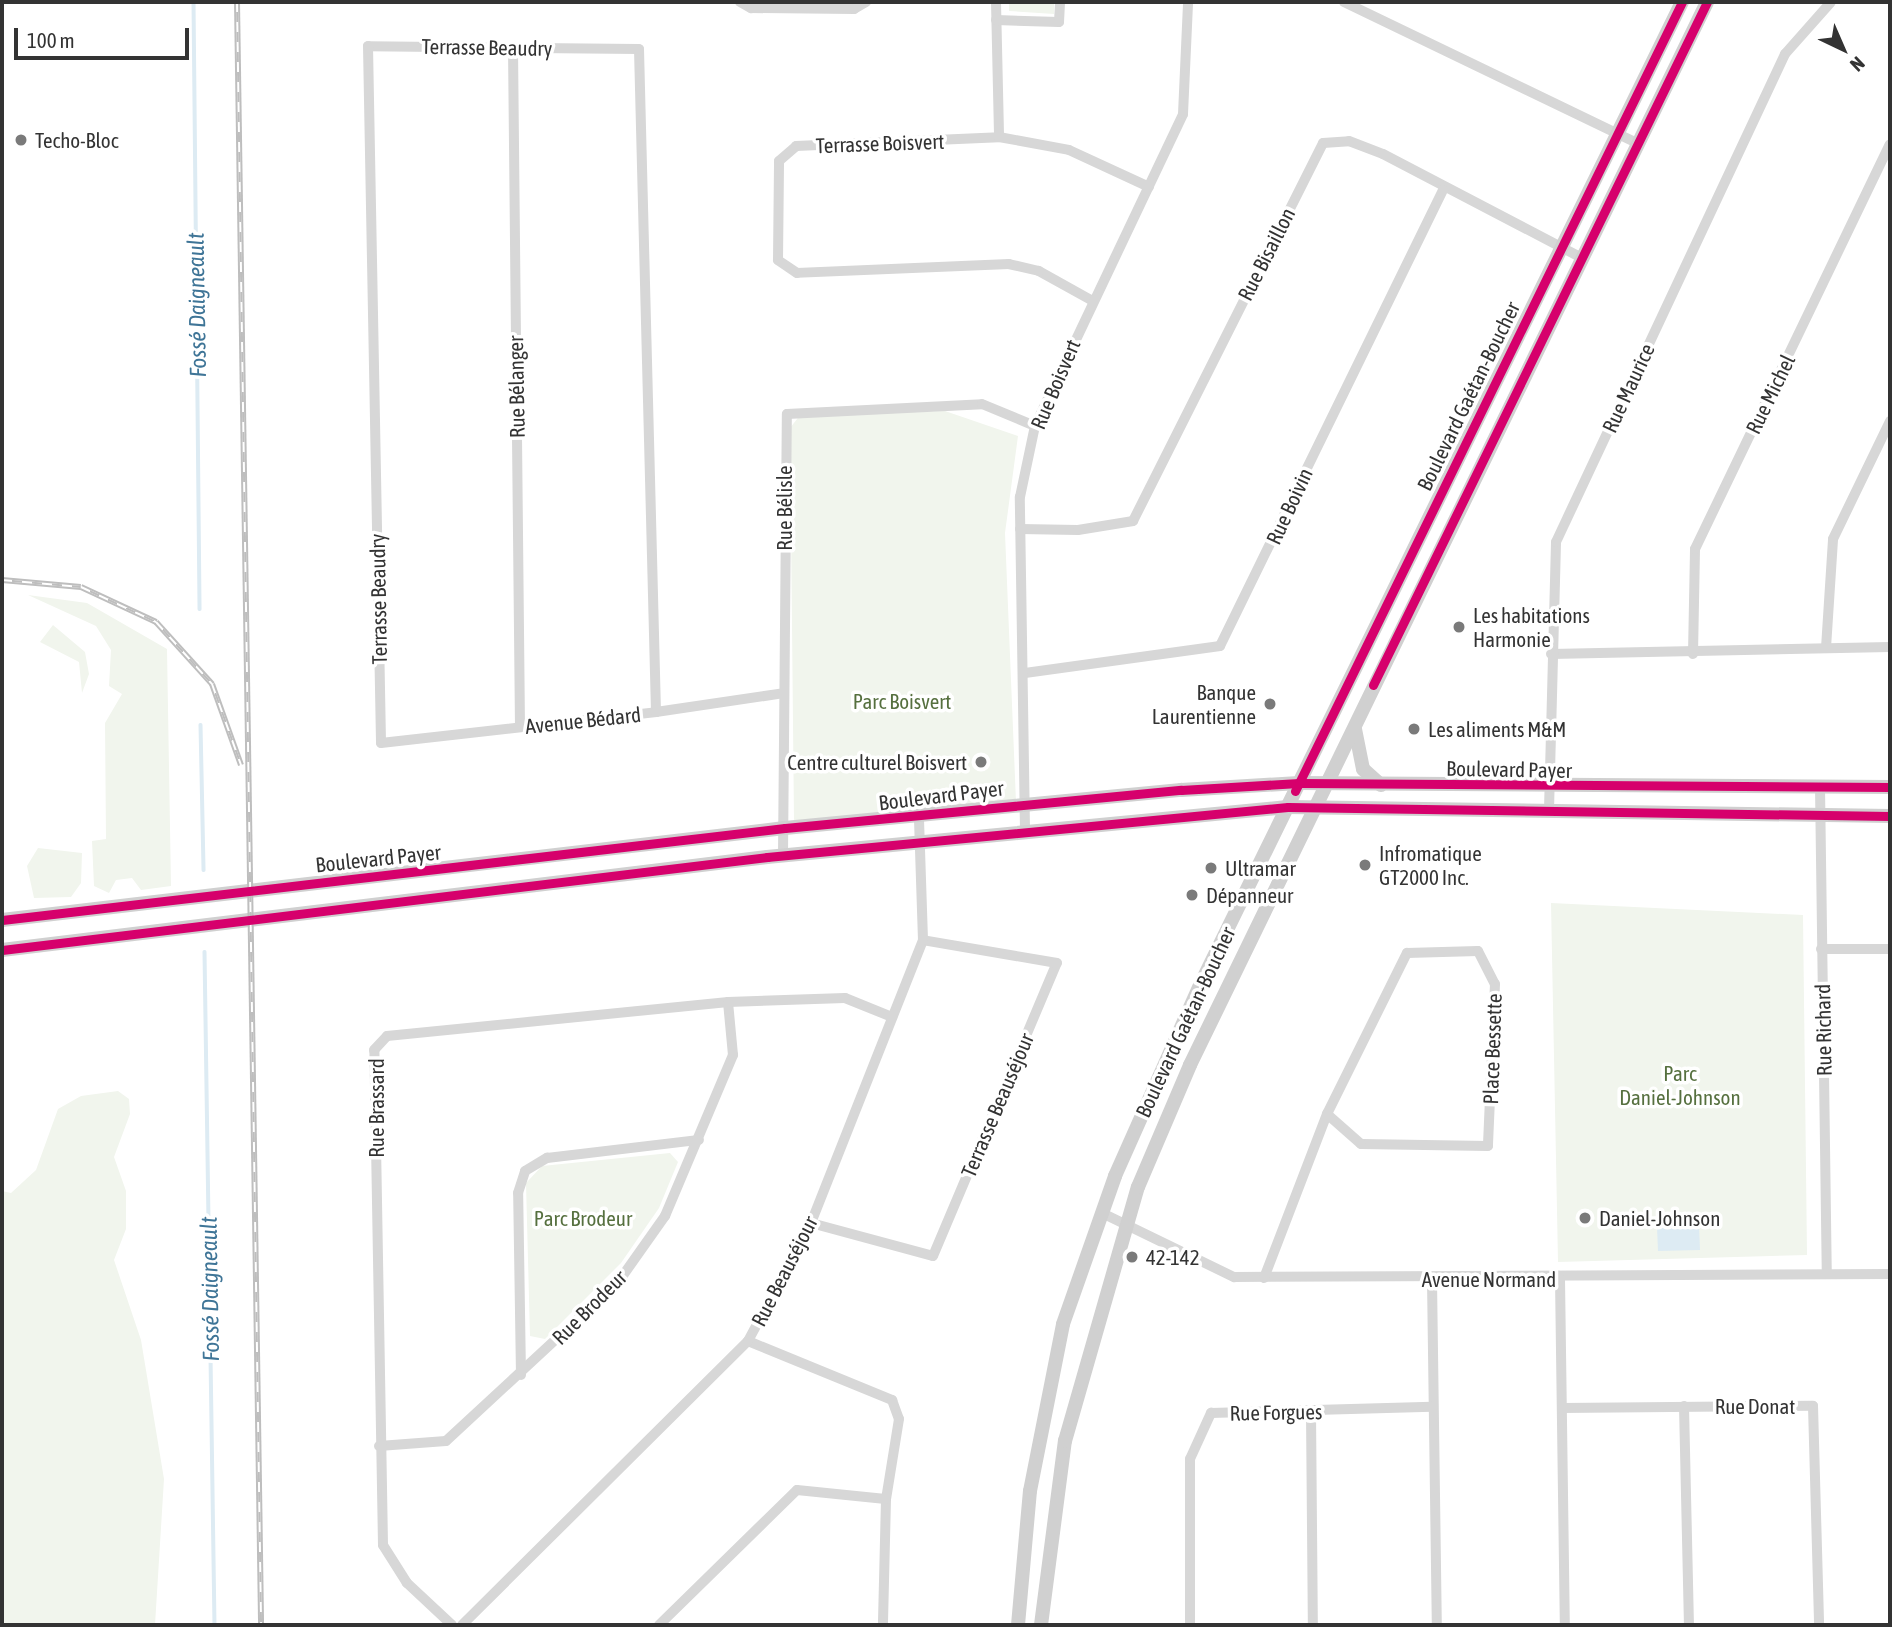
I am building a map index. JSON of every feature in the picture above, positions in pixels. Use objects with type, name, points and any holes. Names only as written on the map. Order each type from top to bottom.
[{"type":"street","points":[[740,2],[751,8],[853,9],[866,2]]},
{"type":"street","points":[[996,2],[999,137]]},
{"type":"street","points":[[996,20],[1059,22],[1060,2]]},
{"type":"street","name":"Rue Boisvert","points":[[1025,830],[1026,673],[1020,529],[1035,426],[1091,300],[1183,114],[1188,2]]},
{"type":"street","points":[[1343,2],[1615,131],[1637,144]]},
{"type":"street","name":"Boulevard Gaétan-Boucher","points":[[1018,1625],[1030,1492],[1063,1324],[1102,1213],[1200,985],[1615,131],[1682,2]]},
{"type":"street","name":"Boulevard Gaétan-Boucher","points":[[1041,1625],[1065,1441],[1126,1225],[1190,1065],[1331,784],[1355,726],[1439,550],[1707,2]]},
{"type":"street","name":"Rue Maurice","points":[[1549,810],[1553,787],[1551,654],[1556,542],[1785,54],[1831,2]]},
{"type":"street","name":"Terrasse Beaudry","points":[[381,743],[368,46],[639,49],[656,712]]},
{"type":"street","name":"Rue Bélanger","points":[[513,48],[520,727]]},
{"type":"street","name":"Terrasse Boisvert","points":[[1091,300],[1039,271],[1009,264],[797,273],[778,260],[779,161],[796,146],[999,137],[1069,150],[1149,187]]},
{"type":"street","name":"Rue Bisaillon","points":[[1020,529],[1078,530],[1133,522],[1323,143],[1349,141],[1582,258]]},
{"type":"street","name":"Rue Michel","points":[[1693,654],[1695,550],[1890,144]]},
{"type":"street","name":"Rue Boivin","points":[[1026,673],[1220,646],[1443,190]]},
{"type":"street","name":"Rue Bélisle","points":[[783,855],[787,414],[982,404],[1035,426]]},
{"type":"street","points":[[1826,648],[1833,539],[1890,421]]},
{"type":"street","points":[[1418,540],[1439,550]]},
{"type":"street","points":[[1551,654],[1693,654],[1890,647]]},
{"type":"street","name":"Avenue Bédard","points":[[381,743],[656,712],[784,693]]},
{"type":"street","points":[[1355,726],[1363,769],[1381,785]]},
{"type":"street","name":"Boulevard Payer","points":[[2,920],[785,828],[919,818],[1024,803],[1160,792],[1299,783],[1553,787],[1890,787]]},
{"type":"street","name":"Rue Richard","points":[[1820,787],[1827,1273]]},
{"type":"street","points":[[1160,792],[1163,818]]},
{"type":"street","name":"Boulevard Payer","points":[[2,950],[382,900],[783,855],[1288,807],[1318,810],[1549,810],[1890,817]]},
{"type":"street","name":"Rue Beauséjour","points":[[462,1625],[748,1341],[811,1223],[923,940],[919,818]]},
{"type":"street","points":[[380,876],[382,900]]},
{"type":"street","name":"Terrasse Beauséjour","points":[[811,1223],[933,1256],[1057,963],[923,940]]},
{"type":"street","points":[[1821,949],[1890,949]]},
{"type":"street","name":"Place Bessette","points":[[1264,1278],[1327,1114],[1407,953],[1478,951],[1495,984],[1488,1146],[1361,1144],[1327,1114]]},
{"type":"street","name":"Rue Brassard","points":[[452,1625],[407,1583],[383,1545],[379,1446],[374,1050],[387,1036],[729,1002],[845,998],[892,1017]]},
{"type":"street","name":"Rue Brodeur","points":[[379,1446],[446,1441],[521,1375],[619,1281],[666,1216],[733,1055],[729,1002]]},
{"type":"street","points":[[521,1375],[518,1194],[525,1171],[547,1158],[699,1140]]},
{"type":"street","name":"Avenue Normand","points":[[1102,1213],[1234,1277],[1432,1280],[1890,1274]]},
{"type":"street","points":[[1560,1279],[1565,1625]]},
{"type":"street","points":[[1432,1280],[1437,1625]]},
{"type":"street","points":[[748,1341],[892,1400],[899,1419],[886,1499],[883,1625]]},
{"type":"street","points":[[1684,1406],[1689,1625]]},
{"type":"street","name":"Rue Donat","points":[[1562,1408],[1813,1406],[1819,1625]]},
{"type":"street","name":"Rue Forgues","points":[[1190,1625],[1190,1459],[1212,1413],[1432,1407]]},
{"type":"street","points":[[1311,1412],[1314,1625]]},
{"type":"street","points":[[659,1625],[797,1490],[886,1499]]},
{"type":"green space","points":[[1009,2],[1054,2],[1054,14],[1009,11]]},
{"type":"green space","name":"Parc Boisvert","points":[[945,411],[1018,436],[1005,533],[1016,802],[794,822],[790,428],[801,414]]},
{"type":"green space","points":[[28,595],[87,603],[167,649],[171,886],[141,890],[132,878],[116,880],[109,893],[94,886],[92,841],[106,839],[105,723],[122,694],[109,686],[111,650],[96,626]]},
{"type":"green space","points":[[53,625],[85,652],[89,674],[82,693],[79,662],[40,642]]},
{"type":"green space","points":[[38,848],[82,853],[81,883],[71,897],[34,898],[27,866]]},
{"type":"green space","name":"Parc Daniel-Johnson","points":[[1551,903],[1803,915],[1807,1255],[1558,1262]]},
{"type":"green space","points":[[118,1091],[129,1099],[130,1114],[114,1157],[126,1191],[126,1229],[114,1260],[141,1340],[164,1479],[155,1625],[2,1625],[2,1191],[11,1193],[36,1170],[58,1109],[81,1096]]},
{"type":"green space","name":"Parc Brodeur","points":[[670,1153],[678,1162],[659,1208],[621,1263],[545,1339],[530,1336],[526,1183],[542,1166]]},
{"type":"shaded area","points":[[1699,1225],[1700,1250],[1658,1251],[1657,1227]]},
{"type":"waterway","name":"Fossé Daigneault","points":[[194,2],[200,609]]},
{"type":"waterway","name":"Fossé Daigneault","points":[[201,725],[204,870]]},
{"type":"waterway","name":"Fossé Daigneault","points":[[205,952],[215,1625]]},
{"type":"railway","points":[[237,2],[261,1625]]},
{"type":"railway","points":[[2,580],[81,587],[156,622],[212,684],[241,765]]},
{"type":"cycle path","points":[[1295,791],[1682,2]]},
{"type":"cycle path","points":[[1373,685],[1707,2]]},
{"type":"cycle path","points":[[2,920],[785,828],[1181,790],[1299,783],[1890,787]]},
{"type":"cycle path","points":[[2,950],[767,857],[1288,807],[1890,816]]},
{"type":"place","name":"Techo-Bloc","points":[[21,140]]},
{"type":"place","name":"Les habitations Harmonie","points":[[1459,627]]},
{"type":"place","name":"Banque Laurentienne","points":[[1270,704]]},
{"type":"place","name":"Les aliments M&M","points":[[1414,729]]},
{"type":"place","name":"Centre culturel Boisvert","points":[[981,762]]},
{"type":"place","name":"Infromatique GT2000 Inc.","points":[[1365,865]]},
{"type":"place","name":"Ultramar","points":[[1211,868]]},
{"type":"place","name":"Dépanneur","points":[[1192,895]]},
{"type":"place","name":"Daniel-Johnson","points":[[1585,1218]]},
{"type":"place","name":"42-142","points":[[1132,1257]]}]
